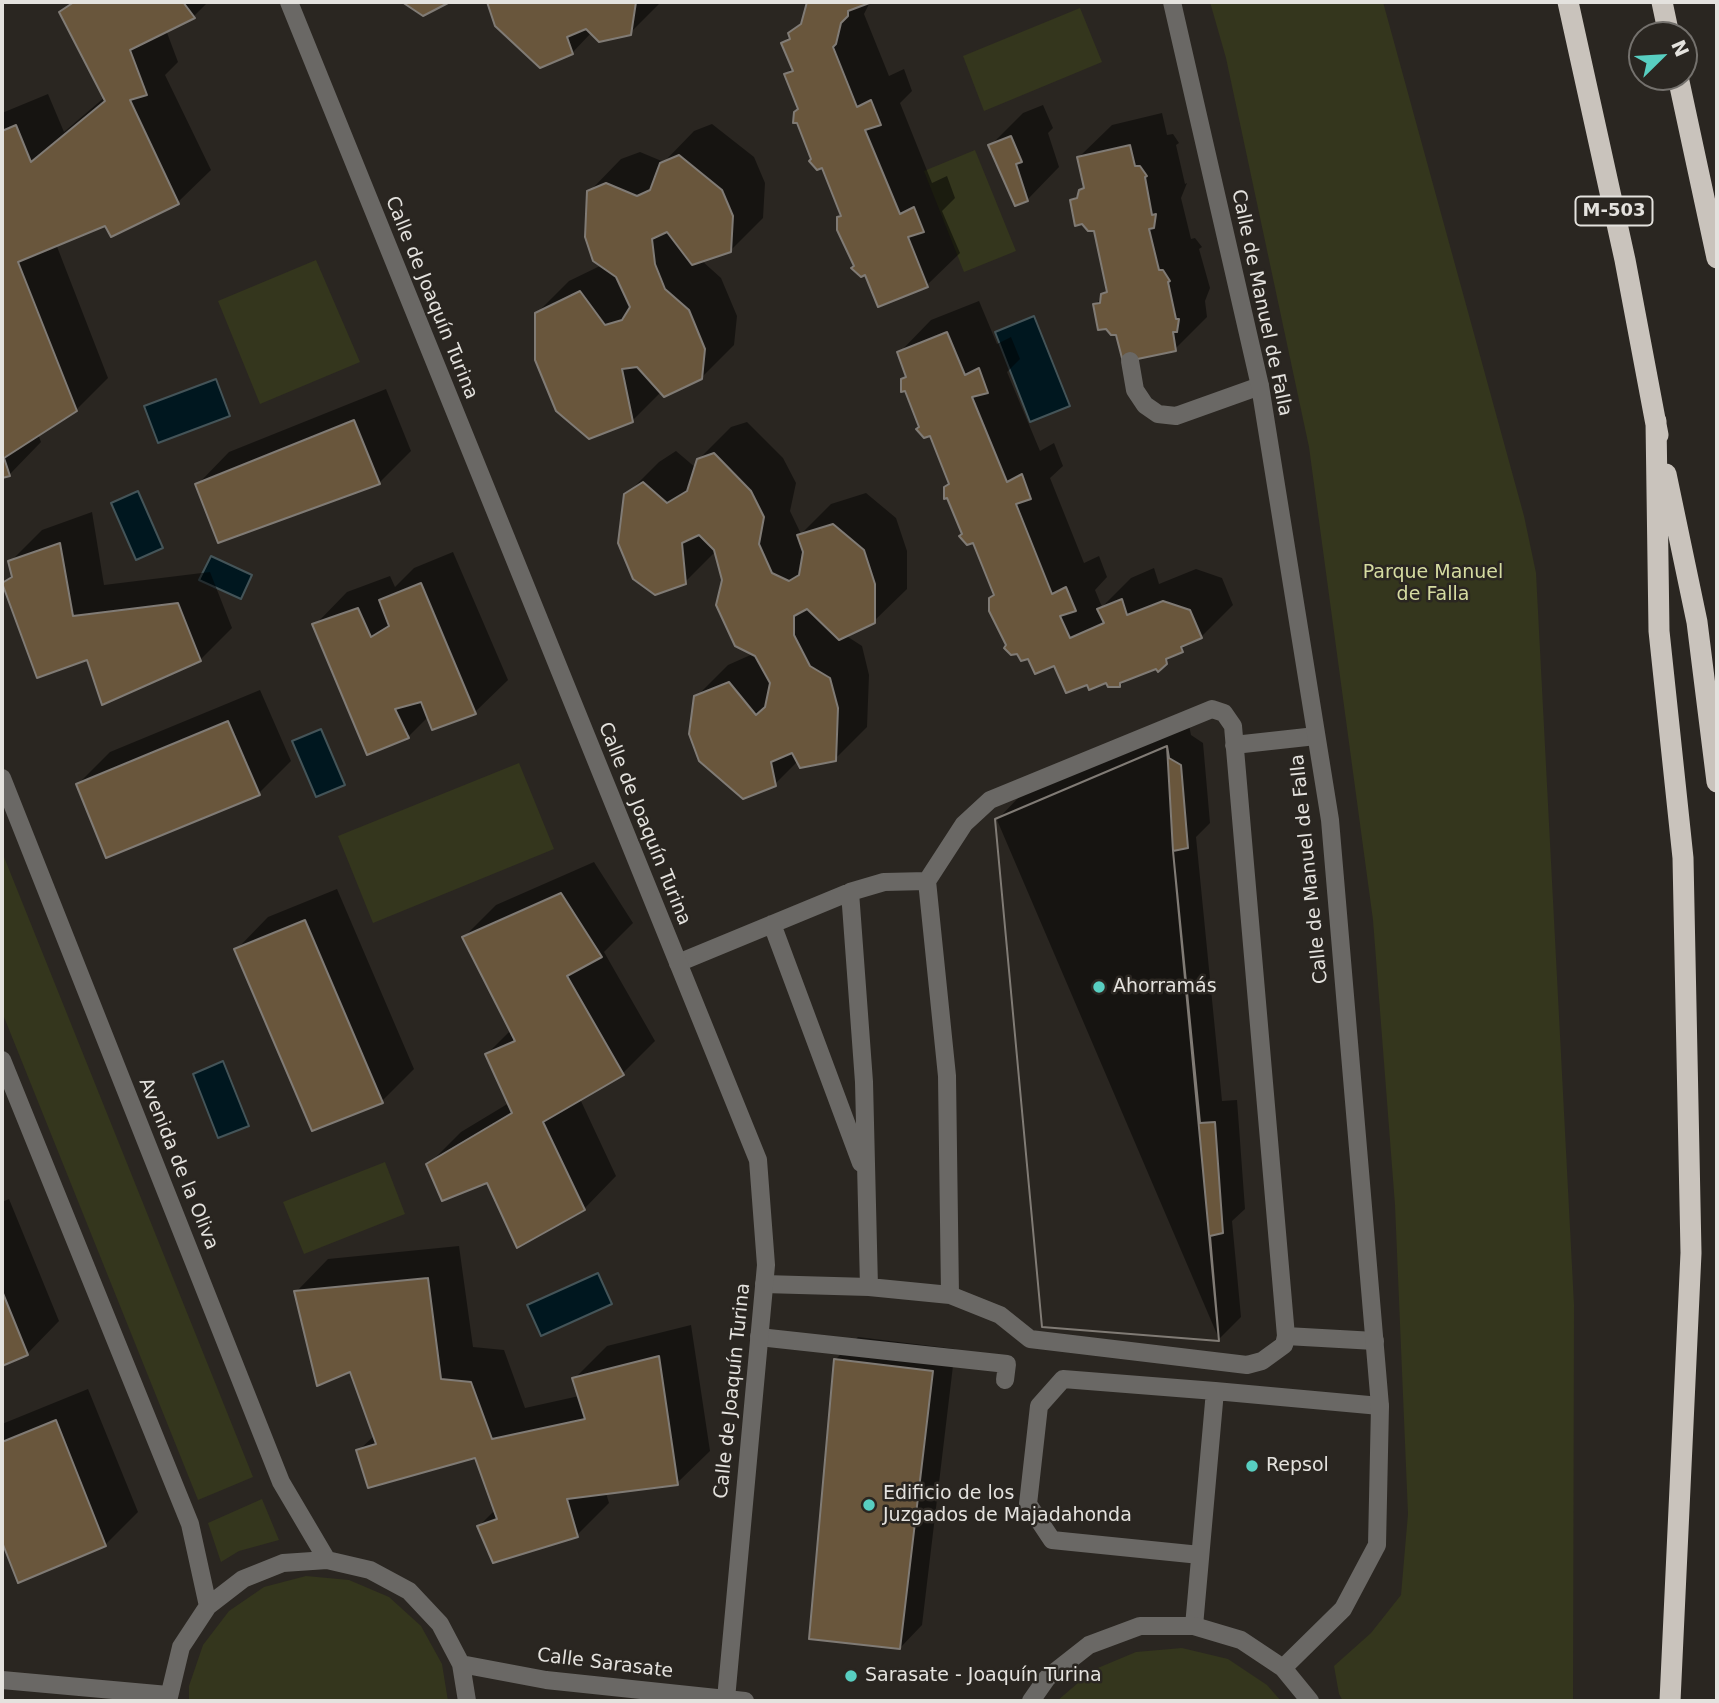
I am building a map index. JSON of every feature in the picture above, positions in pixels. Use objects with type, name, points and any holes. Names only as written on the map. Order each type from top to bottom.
[{"type":"highway","name":"M-503","points":[[1568,2],[1625,260],[1697,622],[1717,782]]},
{"type":"highway","points":[[1662,2],[1666,21]]},
{"type":"highway","points":[[1681,91],[1717,258]]},
{"type":"highway","points":[[1656,421],[1659,631],[1683,858],[1691,1253],[1670,1701]]},
{"type":"street","name":"Calle de Joaquín Turina","points":[[289,2],[758,1160],[766,1265],[726,1699]]},
{"type":"street","name":"Calle de Manuel de Falla","points":[[1172,2],[1260,386],[1330,820],[1380,1406],[1377,1545],[1343,1609],[1283,1668]]},
{"type":"street","points":[[1130,361],[1135,390],[1145,404],[1158,414],[1176,416],[1260,386]]},
{"type":"street","points":[[764,1284],[869,1287],[950,1295],[1000,1315],[1030,1339],[1247,1365],[1262,1361],[1279,1351],[1286,1336],[1233,726],[1224,713],[1212,709],[990,800],[964,824],[927,881],[947,1076],[950,1295]]},
{"type":"street","points":[[1234,745],[1316,736]]},
{"type":"street","name":"Avenida de la Oliva","points":[[2,778],[282,1482],[327,1560]]},
{"type":"street","points":[[678,963],[850,892],[884,882],[927,881]]},
{"type":"street","points":[[850,892],[864,1082],[869,1287]]},
{"type":"street","points":[[772,923],[867,1178]]},
{"type":"street","points":[[2,1060],[190,1524],[208,1606]]},
{"type":"street","points":[[1286,1336],[1375,1341]]},
{"type":"street","points":[[759,1337],[963,1367],[1007,1364],[1005,1380]]},
{"type":"street","points":[[1200,1555],[1052,1540],[1028,1504],[1038,1406],[1063,1379],[1380,1406]]},
{"type":"street","points":[[1194,1626],[1215,1391]]},
{"type":"street","points":[[2,1680],[168,1698],[181,1647],[208,1606],[243,1579],[283,1563],[327,1560],[370,1570],[409,1591],[440,1624],[461,1664],[467,1701]]},
{"type":"street","points":[[1031,1701],[1047,1678],[1089,1644],[1140,1626],[1194,1626],[1241,1640],[1283,1668],[1310,1701]]},
{"type":"street","name":"Calle Sarasate","points":[[461,1664],[546,1680],[745,1701]]},
{"type":"green space","name":"Parque Manuel de Falla","points":[[1210,2],[1383,2],[1524,516],[1536,573],[1574,1305],[1573,1701],[1343,1701],[1339,1694],[1334,1666],[1371,1633],[1401,1595],[1408,1514],[1395,1205],[1373,920],[1309,447],[1226,58]]},
{"type":"green space","points":[[1080,8],[1102,62],[984,111],[963,56]]},
{"type":"green space","points":[[975,150],[1016,251],[964,272],[924,171]]},
{"type":"green space","points":[[316,260],[360,362],[260,404],[218,301]]},
{"type":"green space","points":[[519,763],[554,849],[373,923],[338,836]]},
{"type":"green space","points":[[2,852],[253,1477],[198,1500],[2,1012]]},
{"type":"green space","points":[[385,1162],[405,1214],[304,1254],[283,1202]]},
{"type":"green space","points":[[262,1499],[279,1540],[239,1551],[221,1562],[208,1523]]},
{"type":"green space","points":[[306,1576],[349,1580],[389,1597],[421,1626],[442,1664],[448,1701],[189,1701],[189,1686],[203,1645],[229,1611],[264,1587]]},
{"type":"green space","points":[[1182,1648],[1228,1659],[1267,1685],[1281,1701],[1057,1701],[1093,1670],[1136,1652]]},
{"type":"water","points":[[1034,316],[1070,406],[1030,422],[995,332]]},
{"type":"water","points":[[216,379],[230,416],[158,443],[144,406]]},
{"type":"water","points":[[138,491],[163,548],[136,560],[111,503]]},
{"type":"water","points":[[211,556],[252,575],[241,599],[199,580]]},
{"type":"water","points":[[321,729],[345,785],[316,797],[292,741]]},
{"type":"water","points":[[223,1061],[249,1126],[218,1138],[193,1074]]},
{"type":"water","points":[[598,1273],[612,1304],[541,1336],[527,1305]]},
{"type":"building","points":[[74,2],[183,2],[195,18],[130,50],[147,95],[130,100],[179,204],[111,237],[105,226],[18,262],[77,411],[4,458],[10,476],[2,478],[2,131],[16,125],[31,162],[105,101],[59,12]]},
{"type":"building","points":[[402,2],[450,2],[423,16]]},
{"type":"building","points":[[487,2],[636,2],[631,35],[599,42],[586,29],[567,37],[573,54],[540,68],[495,26]]},
{"type":"building","points":[[807,2],[872,2],[848,11],[833,47],[857,107],[871,100],[881,125],[865,130],[900,214],[914,207],[924,232],[908,237],[928,287],[878,307],[865,275],[861,277],[851,268],[854,266],[837,230],[837,217],[841,216],[822,168],[817,170],[809,161],[811,159],[797,123],[793,123],[794,112],[798,109],[784,74],[793,71],[781,43],[790,39],[788,33],[801,24]]},
{"type":"building","points":[[1011,136],[1022,162],[1016,164],[1028,201],[1015,206],[988,145]]},
{"type":"building","points":[[1130,145],[1135,166],[1140,166],[1147,176],[1145,177],[1152,215],[1156,214],[1154,228],[1149,229],[1159,270],[1163,270],[1170,281],[1168,282],[1176,319],[1179,319],[1177,332],[1173,332],[1176,351],[1123,362],[1116,335],[1111,335],[1106,329],[1098,330],[1093,304],[1100,303],[1101,294],[1107,292],[1094,231],[1088,231],[1082,224],[1075,226],[1070,200],[1077,198],[1079,190],[1084,188],[1077,157]]},
{"type":"building","points":[[679,155],[722,190],[733,216],[731,252],[692,265],[667,232],[652,239],[655,264],[665,289],[689,310],[705,349],[702,379],[664,397],[637,367],[622,369],[633,422],[589,439],[556,411],[535,360],[535,313],[580,291],[605,325],[622,320],[630,307],[616,277],[593,261],[585,237],[587,191],[606,183],[637,196],[650,190],[660,163]]},
{"type":"building","points":[[947,332],[965,375],[979,368],[988,393],[972,397],[1007,482],[1022,474],[1031,499],[1016,504],[1052,594],[1066,587],[1076,611],[1060,616],[1070,638],[1104,623],[1097,609],[1122,599],[1127,615],[1163,601],[1190,610],[1202,638],[1181,647],[1183,652],[1166,659],[1167,664],[1158,672],[1156,669],[1120,683],[1120,687],[1108,687],[1106,683],[1089,690],[1087,685],[1066,693],[1054,666],[1035,674],[1028,659],[1021,661],[1017,654],[1011,655],[1004,648],[1006,645],[989,611],[989,598],[994,595],[973,543],[967,545],[959,536],[962,534],[947,498],[944,499],[944,487],[949,484],[930,436],[924,438],[916,429],[919,427],[905,391],[901,392],[901,379],[906,377],[897,352]]},
{"type":"building","points":[[354,420],[380,484],[218,543],[195,484]]},
{"type":"building","points":[[714,453],[751,491],[764,517],[759,544],[772,573],[789,581],[799,575],[803,552],[797,535],[833,524],[864,550],[875,584],[875,623],[839,640],[807,609],[794,616],[794,635],[810,666],[830,678],[838,708],[836,761],[800,768],[792,753],[771,762],[776,786],[743,799],[699,761],[689,734],[694,696],[729,682],[756,715],[765,707],[770,683],[755,656],[735,646],[716,605],[722,580],[714,550],[699,535],[682,543],[686,584],[655,595],[633,579],[618,543],[624,494],[643,482],[667,503],[687,491],[697,459]]},
{"type":"building","points":[[60,543],[73,616],[178,603],[201,661],[102,705],[87,660],[37,678],[2,583],[12,577],[8,561]]},
{"type":"building","points":[[421,583],[476,714],[432,730],[421,702],[395,709],[409,738],[367,755],[312,624],[358,608],[371,637],[389,626],[379,600]]},
{"type":"building","points":[[228,721],[260,795],[106,858],[76,784]]},
{"type":"building","name":"Ahorramás","points":[[1167,746],[1169,758],[1181,765],[1188,848],[1173,851],[1200,1123],[1215,1122],[1223,1233],[1210,1236],[1219,1341],[1042,1327],[995,819]]},
{"type":"building","name":"Ahorramás","points":[[1167,746],[1173,851],[1219,1341],[1042,1327],[995,819]]},
{"type":"building","points":[[561,893],[602,957],[567,976],[624,1075],[543,1122],[585,1210],[517,1248],[487,1183],[442,1201],[426,1164],[512,1113],[485,1054],[515,1041],[462,937]]},
{"type":"building","points":[[305,920],[383,1103],[312,1131],[234,949]]},
{"type":"building","points":[[428,1278],[441,1379],[471,1382],[492,1439],[585,1419],[572,1378],[659,1356],[678,1485],[567,1499],[578,1537],[493,1563],[477,1526],[497,1519],[475,1458],[368,1488],[356,1450],[376,1444],[350,1372],[317,1386],[294,1291]]},
{"type":"building","points":[[2,1291],[28,1355],[2,1366]]},
{"type":"building","name":"Edificio de los Juzgados de Majadahonda","points":[[834,1359],[933,1371],[900,1649],[809,1639]]},
{"type":"building","points":[[56,1420],[106,1546],[18,1583],[2,1542],[2,1442]]},
{"type":"place","name":"Ahorramás","points":[[1099,987]]},
{"type":"place","name":"Repsol","points":[[1252,1466]]},
{"type":"place","name":"Edificio de los Juzgados de Majadahonda","points":[[869,1505]]},
{"type":"place","name":"Sarasate - Joaquín Turina","points":[[851,1676]]}]
